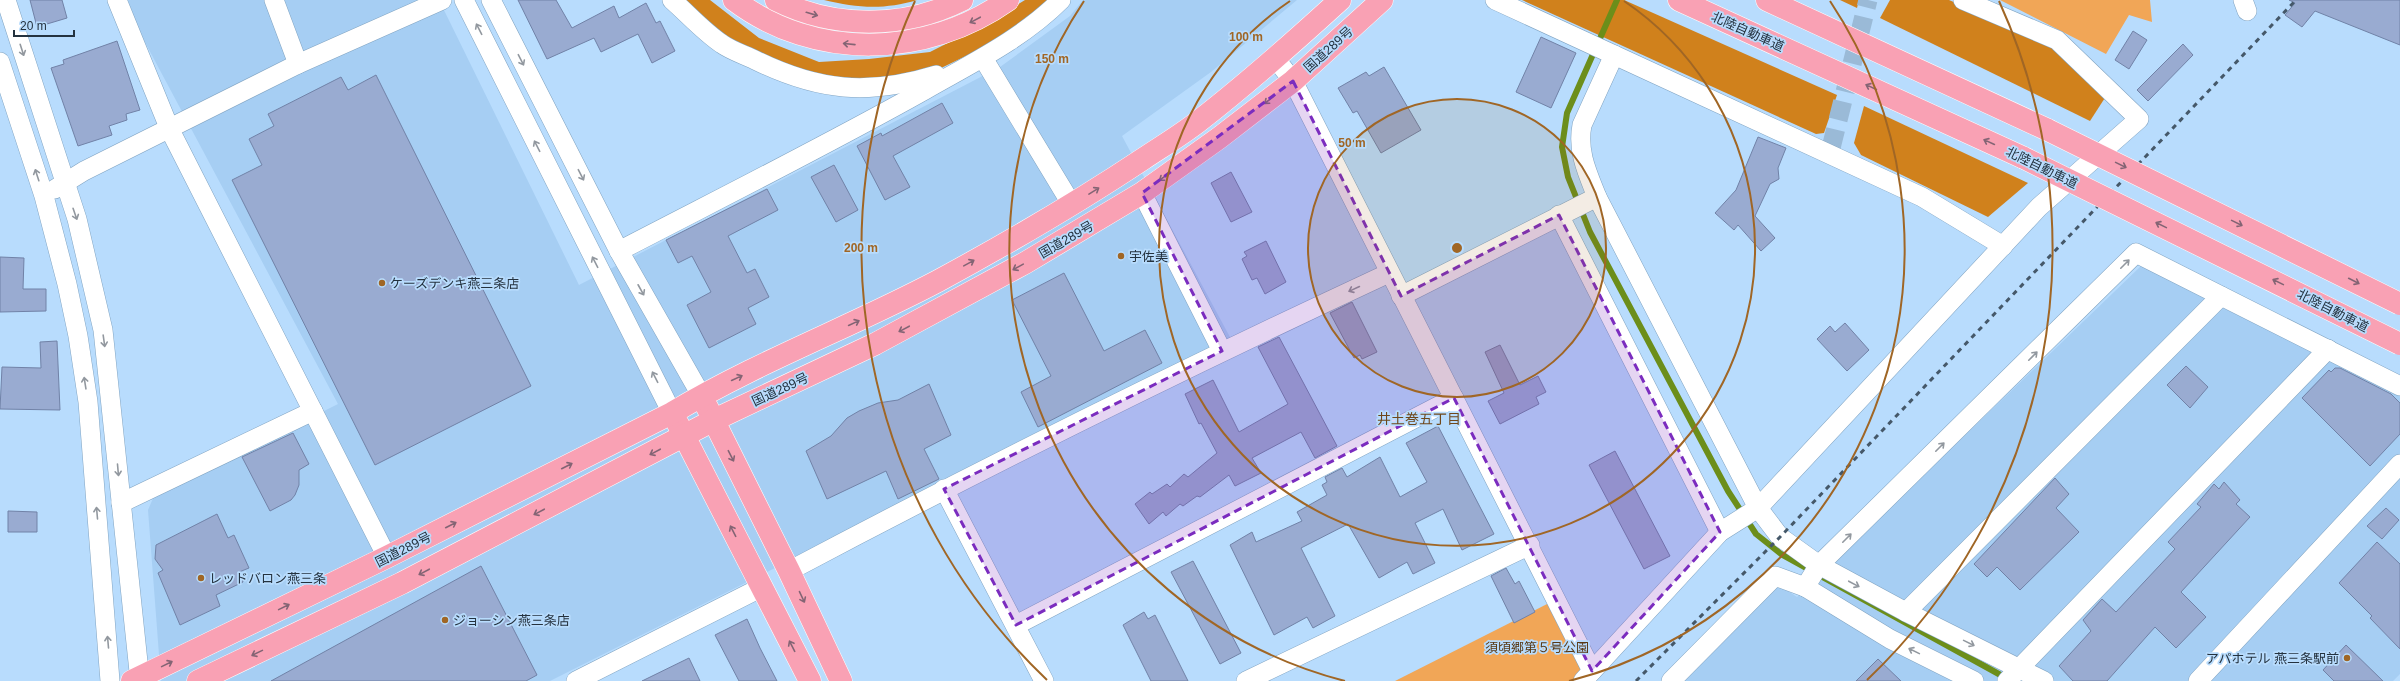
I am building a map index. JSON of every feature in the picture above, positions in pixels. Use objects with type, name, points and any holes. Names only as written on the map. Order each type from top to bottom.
[{"type":"highway","points":[[734,0],[752,14],[784,29],[819,40],[853,45],[887,45],[922,40],[958,29],[1008,0]]},
{"type":"highway","points":[[776,0],[793,8],[851,22],[915,18],[948,7],[962,0]]},
{"type":"highway","name":"国道289号","points":[[138,680],[387,557],[672,413],[701,395],[924,288],[1072,205],[1197,122],[1275,58],[1340,0]]},
{"type":"highway","name":"国道289号","points":[[198,681],[402,583],[714,420],[875,344],[947,306],[1079,232],[1142,193],[1219,138],[1293,81],[1382,0]]},
{"type":"highway","name":"北陸自動車道","points":[[1680,0],[2024,158],[2400,344]]},
{"type":"highway","points":[[1767,0],[2048,130],[2400,304]]},
{"type":"highway","points":[[1790,0],[1959,79],[2048,130]]},
{"type":"highway","points":[[701,395],[789,571],[841,681]]},
{"type":"highway","points":[[672,413],[810,681]]},
{"type":"street","points":[[6,0],[64,183],[77,219],[103,330],[111,389],[138,680]]},
{"type":"street","points":[[117,0],[170,130],[387,557]]},
{"type":"street","points":[[274,0],[298,64]]},
{"type":"street","points":[[44,196],[84,171],[170,130],[298,64],[442,0]]},
{"type":"street","points":[[464,0],[672,413]]},
{"type":"street","points":[[491,0],[619,251],[701,395]]},
{"type":"street","points":[[672,0],[722,44],[780,72],[805,81],[845,89],[886,87],[919,80],[975,61]]},
{"type":"street","points":[[619,251],[884,112],[975,61],[1013,39],[1061,0]]},
{"type":"street","points":[[1495,0],[1830,151],[1922,197],[2003,246]]},
{"type":"street","points":[[1275,58],[1293,81],[1389,273],[1530,545],[1587,676],[1723,529],[1754,511],[2038,207],[2139,119],[2057,40],[1963,0]]},
{"type":"street","points":[[1609,52],[1582,125],[1580,137],[1581,155],[1592,199],[1754,511],[1780,537],[1819,565],[1906,612],[2013,674],[2044,681]]},
{"type":"street","points":[[975,61],[1072,205]]},
{"type":"street","points":[[0,62],[44,196],[68,284],[88,402],[110,681]]},
{"type":"street","points":[[1142,193],[1222,351]]},
{"type":"street","points":[[1401,296],[1592,199]]},
{"type":"street","points":[[1564,212],[1723,529]]},
{"type":"street","points":[[1804,587],[1819,565],[2136,253],[2400,386]]},
{"type":"street","points":[[789,571],[944,488],[1222,351],[1389,273]]},
{"type":"street","points":[[1906,612],[2221,296]]},
{"type":"street","points":[[2013,674],[2328,349]]},
{"type":"street","points":[[1016,625],[1454,398]]},
{"type":"street","points":[[121,503],[313,411]]},
{"type":"street","points":[[2198,681],[2400,464]]},
{"type":"street","points":[[944,488],[1044,681]]},
{"type":"street","points":[[1246,681],[1530,545]]},
{"type":"street","points":[[1670,681],[1775,576],[1804,587],[1890,639],[1974,681]]},
{"type":"street","points":[[576,681],[597,676],[762,586]]},
{"type":"highlighted area","points":[[1293,81],[1401,296],[1559,215],[1720,532],[1592,671],[1454,398],[1016,625],[944,489],[1222,351],[1142,193]]},
{"type":"shaded area","points":[[128,0],[439,0],[579,285],[1000,67],[1070,16],[1083,0],[1297,0],[1211,72],[1122,136],[1231,339],[550,681],[161,681],[148,510],[154,496],[338,404],[139,31]]},
{"type":"shaded area","points":[[686,0],[710,0],[759,38],[819,62],[869,59],[930,52],[991,21],[1025,0],[1052,0],[1005,37],[937,70],[858,82],[808,72],[726,40]]},
{"type":"shaded area","points":[[824,0],[917,0],[882,7],[870,7],[848,5]]},
{"type":"shaded area","points":[[1522,0],[1624,0],[1837,95],[1824,133],[1816,134]]},
{"type":"shaded area","points":[[1840,0],[1859,0],[1857,8]]},
{"type":"shaded area","points":[[1890,0],[1949,0],[2056,47],[2110,90],[2090,121],[1880,18]]},
{"type":"shaded area","points":[[1864,106],[2028,183],[1988,217],[1861,155],[1854,143]]},
{"type":"shaded area","points":[[2141,266],[2400,395],[2400,674],[2393,681],[1685,681],[1779,585],[1797,597]]},
{"type":"green space","points":[[2000,0],[2150,0],[2152,22],[2129,15],[2106,54]]},
{"type":"green space","name":"須頃郷第５号公園","points":[[1551,602],[1586,670],[1577,681],[1395,681]]},
{"type":"building","points":[[30,0],[62,0],[67,18],[37,27]]},
{"type":"building","points":[[518,0],[556,0],[572,28],[614,6],[619,18],[646,3],[656,23],[660,21],[675,51],[652,63],[638,34],[601,52],[594,38],[547,59]]},
{"type":"building","points":[[2289,0],[2400,0],[2400,45],[2315,11],[2302,27],[2285,15],[2295,3]]},
{"type":"building","points":[[2133,31],[2147,40],[2129,69],[2115,60]]},
{"type":"building","points":[[1541,37],[1576,53],[1551,108],[1516,92]]},
{"type":"building","points":[[117,41],[140,110],[126,114],[127,120],[109,126],[112,135],[78,146],[51,68],[64,64],[63,60]]},
{"type":"building","points":[[2183,44],[2193,55],[2148,101],[2137,90]]},
{"type":"building","points":[[1384,67],[1421,130],[1381,153],[1357,111],[1353,113],[1338,88],[1366,72],[1369,76]]},
{"type":"building","name":"ケーズデンキ燕三条店","points":[[376,75],[531,386],[375,465],[232,180],[262,165],[249,139],[274,126],[268,114],[341,77],[348,90]]},
{"type":"building","points":[[942,103],[953,123],[893,156],[910,187],[885,200],[857,146],[881,133],[882,136]]},
{"type":"building","points":[[1758,137],[1786,148],[1778,168],[1779,179],[1770,184],[1755,216],[1775,238],[1761,251],[1738,225],[1734,230],[1715,213],[1736,190]]},
{"type":"building","points":[[834,165],[858,210],[836,222],[811,177]]},
{"type":"building","points":[[1231,172],[1252,212],[1231,222],[1211,183]]},
{"type":"building","points":[[767,189],[778,210],[728,236],[747,273],[755,269],[769,297],[748,308],[756,324],[709,348],[687,305],[711,292],[692,256],[678,263],[666,240]]},
{"type":"building","points":[[1266,241],[1286,282],[1265,294],[1257,278],[1252,280],[1242,259],[1247,256],[1244,252]]},
{"type":"building","points":[[0,257],[24,258],[23,289],[46,289],[46,311],[0,312]]},
{"type":"building","points":[[1064,273],[1104,351],[1145,330],[1162,363],[1038,427],[1021,392],[1051,376],[1012,300]]},
{"type":"building","points":[[1352,302],[1377,352],[1362,359],[1360,355],[1354,358],[1330,313]]},
{"type":"building","points":[[1845,323],[1869,350],[1847,371],[1817,339],[1830,326],[1835,332]]},
{"type":"building","points":[[1279,337],[1337,446],[1315,458],[1301,432],[1252,458],[1261,473],[1235,486],[1229,475],[1200,497],[1197,496],[1183,506],[1180,504],[1166,516],[1163,512],[1149,524],[1135,504],[1150,492],[1152,494],[1167,484],[1170,487],[1184,474],[1188,477],[1217,453],[1201,423],[1199,424],[1185,394],[1213,380],[1239,432],[1288,404],[1258,347]]},
{"type":"building","points":[[57,341],[60,410],[0,409],[2,367],[41,368],[40,342]]},
{"type":"building","points":[[1500,345],[1520,385],[1538,376],[1546,392],[1536,397],[1539,404],[1500,424],[1488,401],[1504,393],[1485,352]]},
{"type":"building","points":[[2186,366],[2208,387],[2190,408],[2167,385]]},
{"type":"building","points":[[2335,368],[2340,368],[2391,394],[2400,403],[2400,434],[2370,466],[2302,398],[2329,370],[2331,372]]},
{"type":"building","points":[[929,384],[951,435],[924,449],[939,479],[898,499],[886,471],[827,499],[806,451],[831,436],[847,418],[859,411],[878,403],[898,400]]},
{"type":"building","points":[[1438,426],[1494,534],[1462,550],[1443,509],[1415,523],[1435,563],[1413,574],[1407,562],[1379,578],[1348,524],[1301,548],[1335,616],[1313,628],[1307,617],[1274,635],[1230,545],[1252,532],[1256,542],[1302,521],[1297,512],[1327,495],[1322,485],[1327,482],[1325,477],[1342,468],[1347,477],[1380,457],[1400,497],[1427,482],[1406,443]]},
{"type":"building","points":[[293,433],[309,464],[299,470],[299,485],[291,500],[270,511],[242,457]]},
{"type":"building","points":[[1615,451],[1670,556],[1644,569],[1589,465]]},
{"type":"building","points":[[2055,478],[2069,494],[2056,508],[2079,532],[2020,590],[1997,567],[1987,577],[1974,564]]},
{"type":"building","points":[[2224,482],[2240,500],[2236,504],[2250,517],[2181,592],[2206,617],[2176,648],[2155,627],[2107,681],[2073,681],[2059,666],[2091,631],[2083,620],[2102,599],[2116,612],[2175,549],[2168,542],[2201,507],[2197,504],[2214,484],[2219,489]]},
{"type":"building","points":[[2386,508],[2399,520],[2382,539],[2367,526]]},
{"type":"building","points":[[8,511],[37,512],[37,532],[8,532]]},
{"type":"building","name":"レッドバロン燕三条","points":[[217,514],[228,538],[234,535],[249,568],[239,572],[243,582],[216,595],[220,606],[180,625],[158,573],[163,570],[155,559],[156,545]]},
{"type":"building","points":[[2377,542],[2400,564],[2400,649],[2370,618],[2372,616],[2339,583]]},
{"type":"building","points":[[1193,561],[1241,653],[1220,664],[1171,572]]},
{"type":"building","name":"ジョーシン燕三条店","points":[[481,566],[537,675],[526,681],[271,681]]},
{"type":"building","points":[[1506,568],[1515,584],[1519,581],[1535,612],[1514,623],[1491,576]]},
{"type":"building","points":[[1144,612],[1148,619],[1155,615],[1188,681],[1151,681],[1123,625]]},
{"type":"building","points":[[747,619],[777,681],[739,681],[715,635]]},
{"type":"building","name":"アパホテル 燕三条駅前","points":[[2346,645],[2383,681],[2334,681],[2323,670]]},
{"type":"building","points":[[689,658],[700,681],[642,681]]},
{"type":"building","points":[[1878,659],[1901,681],[1856,681]]},
{"type":"waterway","points":[[1617,0],[1567,113],[1562,147],[1568,177],[1590,232],[1728,491],[1756,534],[1781,554],[2006,678]]},
{"type":"tunnel","points":[[1831,148],[1868,0]]},
{"type":"railway","points":[[1636,681],[1780,537],[2296,0]]},
{"type":"place","name":"宇佐美","points":[[1121,256]]},
{"type":"place","name":"ケーズデンキ燕三条店","points":[[382,283]]},
{"type":"place","name":"レッドバロン燕三条","points":[[201,578]]},
{"type":"place","name":"ジョーシン燕三条店","points":[[445,620]]},
{"type":"place","name":"アパホテル 燕三条駅前","points":[[2347,658]]},
{"type":"district","name":"井土巻五丁目","points":[[1419,419]]}]
